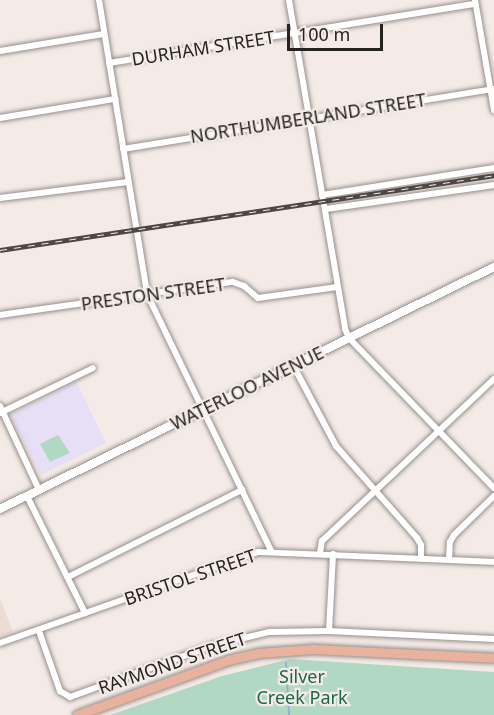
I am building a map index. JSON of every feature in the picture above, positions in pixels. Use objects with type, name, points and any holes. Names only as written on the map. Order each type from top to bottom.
[{"type":"main road","points":[[77,715],[228,660],[266,652],[313,649],[494,658]]},
{"type":"street","points":[[99,0],[147,294],[271,551]]},
{"type":"street","points":[[289,0],[345,329],[349,338],[494,488]]},
{"type":"street","points":[[475,2],[494,110]]},
{"type":"street","name":"DURHAM STREET","points":[[109,63],[475,2]]},
{"type":"street","points":[[0,51],[104,34]]},
{"type":"street","name":"NORTHUMBERLAND STREET","points":[[123,149],[492,89]]},
{"type":"street","points":[[0,118],[115,99]]},
{"type":"street","points":[[322,195],[494,168]]},
{"type":"street","points":[[0,198],[128,182]]},
{"type":"street","points":[[326,209],[494,185]]},
{"type":"street","name":"WATERLOO AVENUE","points":[[0,509],[494,267]]},
{"type":"street","name":"PRESTON STREET","points":[[0,315],[233,282],[244,286],[254,296],[263,298],[337,287]]},
{"type":"street","points":[[293,365],[335,446],[417,538],[421,558]]},
{"type":"street","points":[[39,490],[1,411],[93,368]]},
{"type":"street","points":[[320,553],[322,541],[494,380]]},
{"type":"street","points":[[68,577],[242,490]]},
{"type":"street","points":[[27,496],[85,614]]},
{"type":"street","points":[[449,559],[449,545],[454,534],[494,496]]},
{"type":"street","name":"BRISTOL STREET","points":[[0,643],[234,560],[271,551],[494,562]]},
{"type":"street","points":[[329,630],[333,554]]},
{"type":"street","name":"RAYMOND STREET","points":[[39,631],[60,691],[70,697],[238,638],[277,632],[329,630],[494,639]]},
{"type":"shaded area","points":[[76,381],[106,443],[41,475],[10,415]]},
{"type":"shaded area","points":[[0,598],[13,632],[0,637]]},
{"type":"green space","points":[[58,435],[70,453],[50,462],[40,444]]},
{"type":"green space","name":"Silver Creek Park","points":[[290,659],[494,672],[494,715],[110,715],[222,676]]},
{"type":"waterway","points":[[286,663],[289,715]]},
{"type":"railway","points":[[0,250],[494,175]]}]
